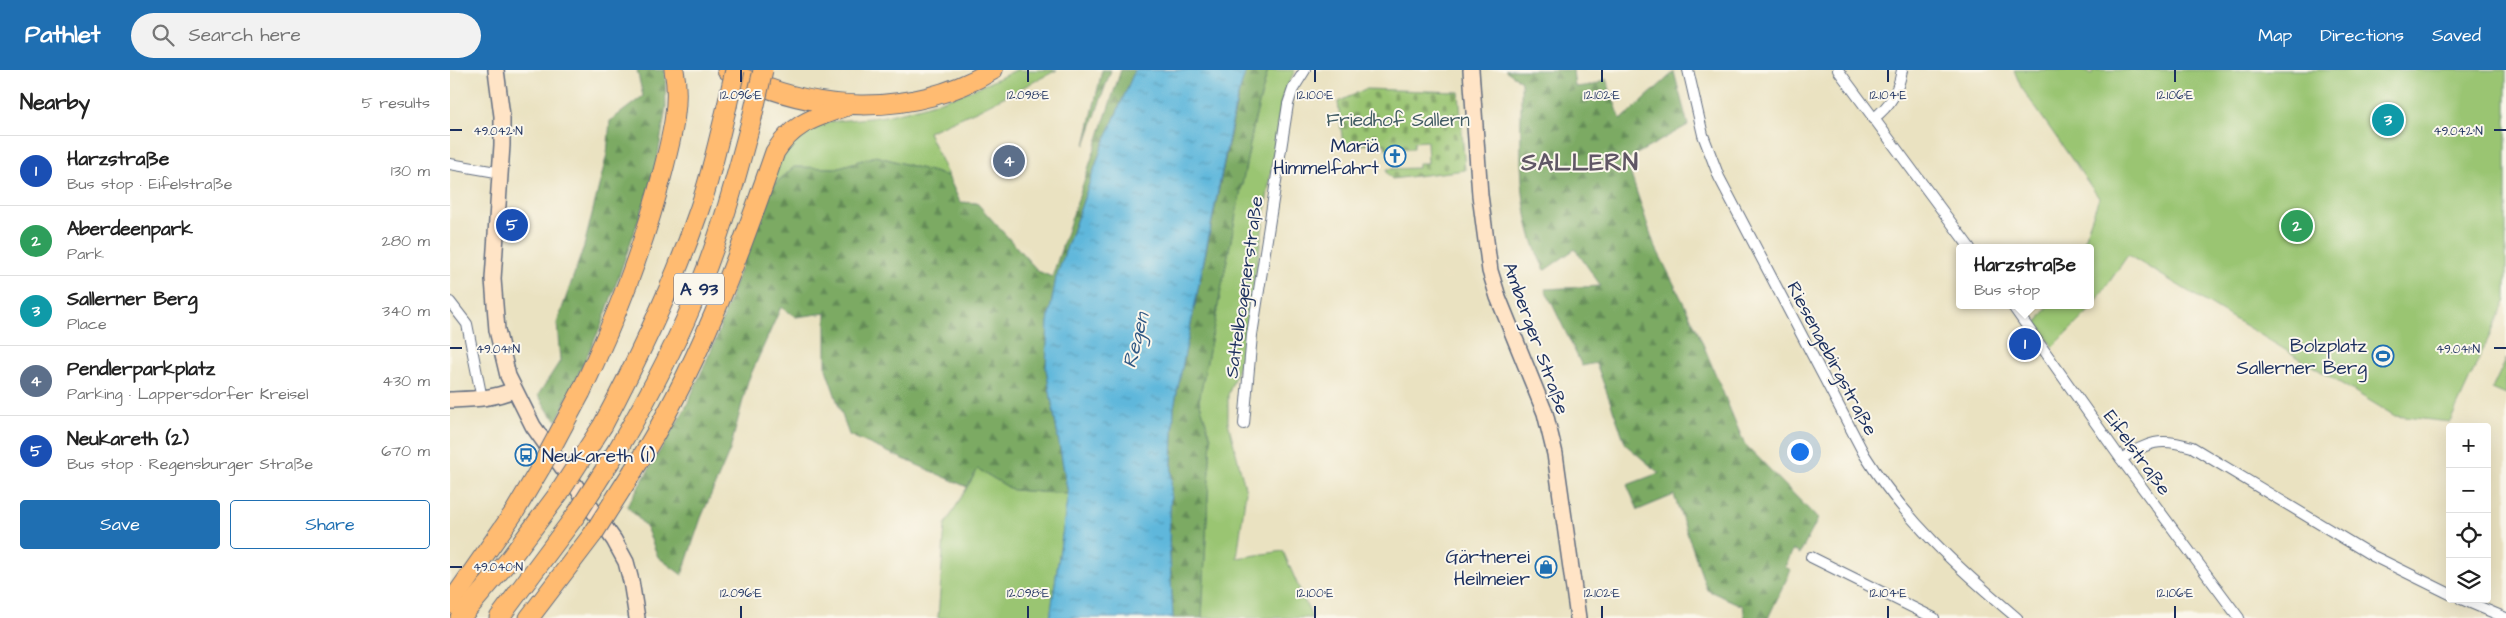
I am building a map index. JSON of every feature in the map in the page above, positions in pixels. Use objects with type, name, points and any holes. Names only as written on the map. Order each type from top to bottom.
[{"type":"highway","points":[[450,604],[515,511],[540,467],[581,392],[634,271],[653,210],[674,121],[674,70]]},
{"type":"highway","points":[[727,70],[775,92],[814,102],[847,106],[911,101],[952,89],[993,70]]},
{"type":"highway","name":"A 93","points":[[460,618],[509,560],[560,493],[603,425],[637,360],[674,278],[698,214],[735,70]]},
{"type":"highway","name":"A 93","points":[[499,618],[576,515],[647,400],[700,286],[723,223],[763,70]]},
{"type":"highway","points":[[529,618],[593,534],[670,408],[699,349],[738,260],[774,152],[784,137],[797,126],[847,106]]},
{"type":"street","points":[[496,70],[502,116],[502,173],[493,279],[497,330],[508,376],[533,426],[614,540],[626,562],[632,581],[637,618]]},
{"type":"street","name":"Sattelbogenerstraße","points":[[1244,424],[1252,335],[1288,104],[1293,89],[1304,70]]},
{"type":"street","name":"Amberger Straße","points":[[1471,70],[1480,195],[1490,271],[1507,321],[1532,380],[1555,454],[1578,618]]},
{"type":"street","name":"Riesengebirgstraße","points":[[1688,70],[1703,135],[1719,177],[1864,454],[1884,486],[1926,536],[1961,571],[2017,618]]},
{"type":"street","points":[[1838,70],[1967,244]]},
{"type":"street","points":[[1873,119],[1887,108],[1894,98],[1902,70]]},
{"type":"street","points":[[450,164],[502,173]]},
{"type":"street","points":[[450,302],[467,324],[482,399]]},
{"type":"street","name":"Eifelstraße","points":[[2015,309],[2121,459],[2239,618]]},
{"type":"street","points":[[450,400],[482,399],[500,396],[514,390]]},
{"type":"street","points":[[2121,459],[2146,444],[2164,440],[2192,447],[2373,556],[2446,592]]},
{"type":"street","points":[[1811,557],[1934,618]]},
{"type":"street","points":[[2470,603],[2506,618]]},
{"type":"green space","points":[[637,70],[665,70],[666,107],[658,156],[647,196],[602,324],[557,420],[550,414],[538,395],[560,361],[557,323],[584,246],[607,154],[610,121],[643,96]]},
{"type":"green space","points":[[1016,70],[1057,70],[976,111],[928,132],[948,176],[876,156],[836,168],[794,167],[767,191],[779,160],[792,138],[805,128],[828,122],[880,117],[923,107],[970,90]]},
{"type":"green space","points":[[1102,70],[1111,70],[1085,145]]},
{"type":"green space","points":[[1121,70],[1135,70],[1101,150],[1056,278],[1048,322],[1046,369],[1068,494],[1013,490],[978,469],[967,487],[849,435],[826,369],[826,313],[796,317],[781,307],[748,381],[730,450],[701,518],[682,575],[658,557],[646,527],[627,506],[685,409],[716,339],[767,191],[794,167],[836,168],[876,156],[948,176],[960,202],[977,203],[1038,271],[1052,277]]},
{"type":"green space","points":[[1246,70],[1268,70],[1255,119],[1199,401],[1211,438],[1202,618],[1173,618],[1169,540],[1174,407],[1239,92]]},
{"type":"green space","points":[[1268,70],[1295,70],[1282,98],[1244,352],[1228,395],[1228,422],[1246,491],[1237,558],[1283,551],[1312,618],[1202,618],[1211,438],[1199,401],[1255,119]]},
{"type":"green space","points":[[1505,70],[1573,70],[1575,87],[1594,85],[1606,79],[1621,120],[1674,72],[1688,125],[1626,160],[1654,244],[1698,332],[1744,443],[1818,519],[1800,554],[1793,550],[1785,567],[1791,570],[1768,618],[1745,618],[1743,606],[1707,590],[1674,495],[1638,510],[1627,485],[1659,473],[1626,445],[1596,363],[1582,366],[1545,289],[1601,286],[1575,249],[1545,270],[1535,248],[1528,226],[1524,202],[1521,153],[1521,81]]},
{"type":"green space","points":[[2014,70],[2084,70],[2092,74],[2093,70],[2506,70],[2506,300],[2450,422],[2395,416],[2128,255],[2094,304],[2094,244],[2082,244],[2099,198],[2021,87]]},
{"type":"green space","name":"Friedhof Sallern","points":[[1365,89],[1459,92],[1465,170],[1392,179],[1387,173],[1387,169],[1418,168],[1418,163],[1428,163],[1427,141],[1414,142],[1414,148],[1386,149],[1385,144],[1343,145],[1338,102]]},
{"type":"green space","points":[[2046,309],[2091,309],[2053,347],[2036,324]]},
{"type":"green space","points":[[2506,359],[2506,395],[2492,389]]},
{"type":"green space","points":[[978,469],[1013,490],[1068,494],[1050,618],[938,618],[945,525]]},
{"type":"water","name":"Regen","points":[[1135,70],[1246,70],[1236,102],[1174,407],[1169,540],[1173,618],[1050,618],[1068,494],[1046,369],[1048,322],[1056,278],[1101,150]]},
{"type":"place","name":"Sallerner Berg","points":[[2388,120]]},
{"type":"place","name":"Mariä Himmelfahrt","points":[[1395,156]]},
{"type":"place","name":"Pendlerparkplatz","points":[[1009,161]]},
{"type":"place","name":"Neukareth (2)","points":[[512,225]]},
{"type":"place","name":"Aberdeenpark","points":[[2297,226]]},
{"type":"place","name":"Harzstraße","points":[[2025,344]]},
{"type":"place","name":"Bolzplatz Sallerner Berg","points":[[2383,356]]},
{"type":"place","name":"Neukareth (1)","points":[[526,455]]},
{"type":"place","name":"Gärtnerei Heilmeier","points":[[1546,567]]},
{"type":"district","name":"SALLERN","points":[[1580,162]]}]
